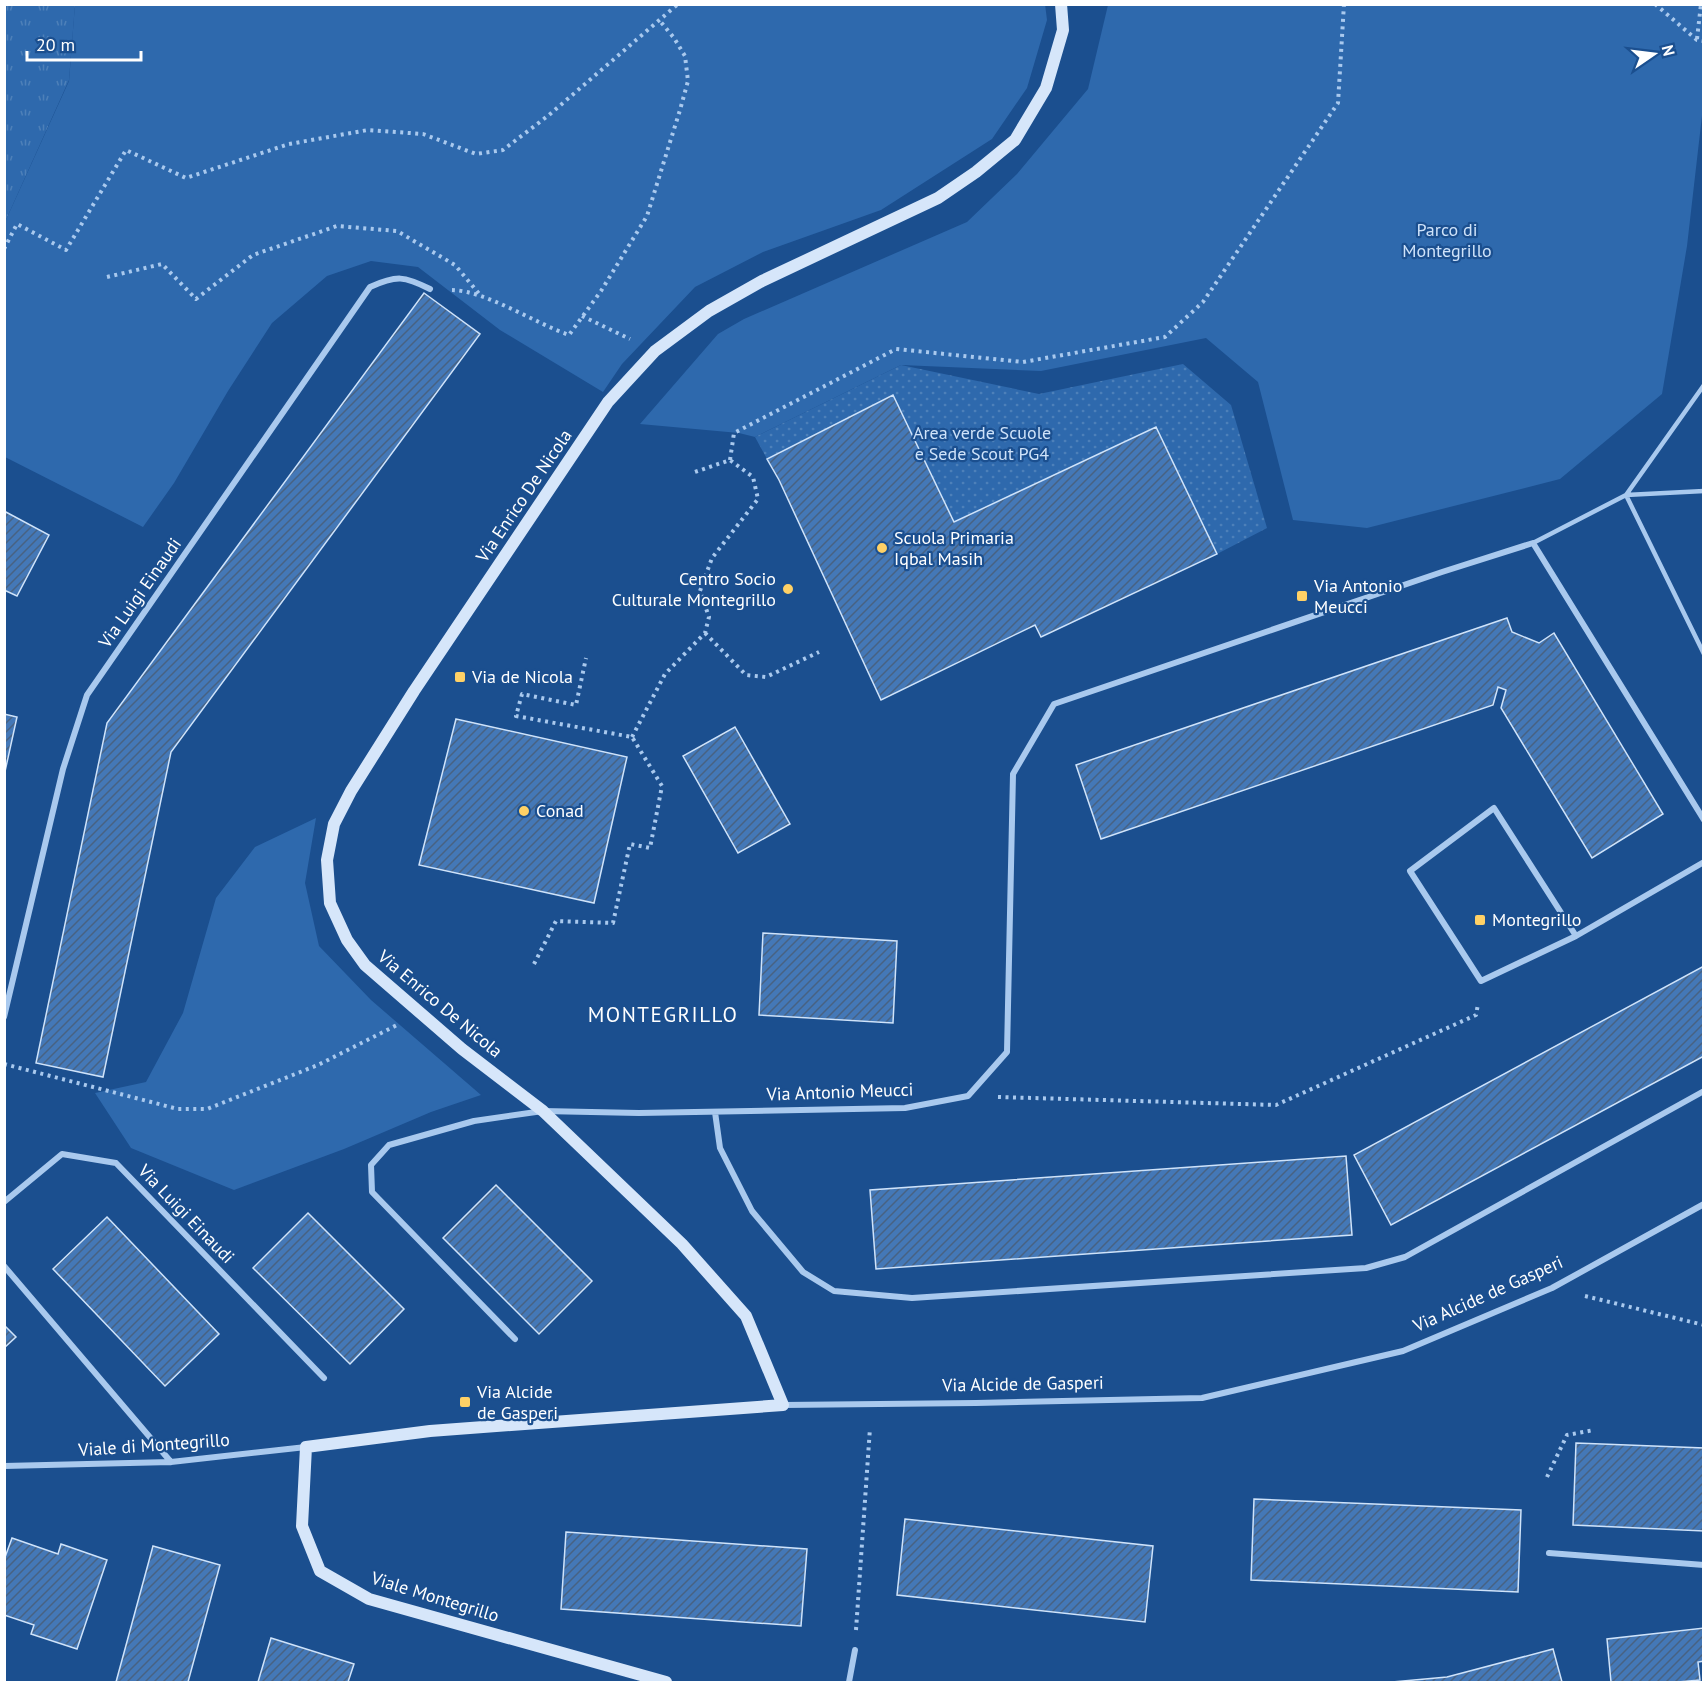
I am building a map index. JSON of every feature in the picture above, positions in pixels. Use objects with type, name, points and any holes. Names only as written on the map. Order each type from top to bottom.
[{"type":"street","name":"Via Enrico De Nicola","points":[[783,1405],[746,1316],[682,1244],[543,1111],[462,1049],[365,965],[347,940],[330,903],[327,860],[334,824],[351,791],[414,691],[608,402],[655,351],[709,311],[762,281],[938,198],[976,172],[1015,140],[1046,88],[1063,30],[1061,4]]},
{"type":"street","name":"Via Luigi Einaudi","points":[[4,1017],[63,769],[87,695],[370,287],[388,279],[409,279],[430,289]]},
{"type":"street","points":[[968,1096],[1007,1052],[1013,774],[1054,704],[1533,543],[1704,820]]},
{"type":"street","points":[[1576,936],[1494,808],[1410,871],[1481,981],[1576,936],[1704,862]]},
{"type":"street","points":[[715,1112],[720,1148],[752,1211],[803,1272],[834,1291],[912,1298],[1366,1268],[1406,1257],[1704,1091]]},
{"type":"street","name":"Via Antonio Meucci","points":[[543,1111],[639,1113],[905,1108],[968,1096]]},
{"type":"street","points":[[515,1339],[372,1192],[371,1165],[389,1145],[474,1121],[543,1111]]},
{"type":"street","name":"Via Luigi Einaudi","points":[[4,1202],[62,1154],[116,1163],[324,1378]]},
{"type":"street","name":"Via Alcide de Gasperi","points":[[306,1447],[430,1431],[783,1405],[1202,1398],[1403,1351],[1552,1288],[1704,1204]]},
{"type":"street","points":[[4,1266],[171,1462]]},
{"type":"street","name":"Viale di Montegrillo","points":[[4,1466],[171,1462],[306,1447]]},
{"type":"street","name":"Viale Montegrillo","points":[[306,1447],[302,1526],[320,1571],[369,1599],[666,1683]]},
{"type":"street","points":[[1549,1552],[1704,1565]]},
{"type":"street","points":[[849,1683],[855,1650]]},
{"type":"lane","points":[[1626,495],[1704,385]]},
{"type":"lane","points":[[1533,543],[1626,495],[1704,490]]},
{"type":"lane","points":[[1626,495],[1704,654]]},
{"type":"path","points":[[4,249],[17,224],[66,249],[126,150],[186,178],[289,144],[368,130],[423,134],[476,154],[503,150],[549,115],[678,4]]},
{"type":"path","points":[[730,460],[734,433],[896,349],[1023,362],[1165,337],[1203,302],[1338,104],[1344,4]]},
{"type":"path","points":[[1655,4],[1697,40],[1704,41]]},
{"type":"path","points":[[1697,40],[1701,4]]},
{"type":"path","points":[[430,289],[464,290],[569,335],[601,291],[647,216],[683,100],[688,81],[685,56],[660,21]]},
{"type":"path","points":[[107,277],[162,264],[196,299],[253,255],[337,226],[397,231],[455,265],[481,297]]},
{"type":"path","points":[[582,316],[655,351]]},
{"type":"path","points":[[692,473],[730,460]]},
{"type":"path","points":[[632,737],[665,674],[705,633],[709,617],[700,591],[712,558],[758,499],[753,477],[730,460]]},
{"type":"path","points":[[705,633],[746,675],[766,677],[819,652]]},
{"type":"path","points":[[534,964],[556,921],[613,923],[630,844],[650,848],[662,786],[632,737],[516,716],[522,694],[576,705],[586,658]]},
{"type":"path","points":[[968,1096],[1276,1105],[1476,1015],[1481,981]]},
{"type":"path","points":[[4,1064],[178,1109],[207,1108],[318,1065],[419,1013]]},
{"type":"path","points":[[1552,1288],[1704,1325]]},
{"type":"path","points":[[855,1650],[872,1403]]},
{"type":"path","points":[[1547,1477],[1567,1435],[1594,1430]]},
{"type":"green space","points":[[75,4],[1045,4],[1047,20],[1027,88],[992,139],[881,210],[763,252],[695,287],[622,364],[603,392],[500,330],[418,267],[371,261],[327,276],[272,323],[228,391],[174,483],[143,527],[5,457],[5,222],[69,81]]},
{"type":"green space","points":[[5,5],[75,5],[69,80],[5,222]]},
{"type":"green space","name":"Parco di Montegrillo","points":[[1108,5],[1703,5],[1703,107],[1687,246],[1662,394],[1560,479],[1367,528],[1293,520],[1258,382],[1206,338],[1041,371],[901,365],[755,437],[739,433],[640,424],[718,334],[744,319],[967,222],[1017,174],[1088,89]]},
{"type":"green space","name":"Area verde Scuole e Sede Scout PG4","points":[[1183,364],[1231,405],[1267,528],[1217,554],[1156,427],[954,522],[893,395],[767,459],[755,437],[901,365],[1039,394]]},
{"type":"green space","points":[[316,818],[305,883],[319,946],[371,1000],[481,1095],[431,1112],[344,1149],[234,1190],[131,1148],[95,1093],[146,1082],[183,1013],[216,898],[255,847]]},
{"type":"building","points":[[424,293],[480,334],[171,752],[103,1077],[36,1063],[107,723]]},
{"type":"building","points":[[893,395],[954,522],[1156,427],[1217,554],[1041,637],[1035,625],[881,700],[779,480],[767,459]]},
{"type":"building","points":[[4,511],[49,535],[17,596],[4,590]]},
{"type":"building","points":[[1507,618],[1512,632],[1539,643],[1554,633],[1663,814],[1592,858],[1501,708],[1506,690],[1498,687],[1493,705],[1101,839],[1076,765]]},
{"type":"building","points":[[4,714],[17,717],[4,776]]},
{"type":"building","name":"Conad","points":[[456,719],[627,757],[594,903],[419,865]]},
{"type":"building","points":[[735,727],[790,824],[738,853],[683,756]]},
{"type":"building","points":[[763,933],[897,941],[893,1023],[759,1015]]},
{"type":"building","points":[[1704,966],[1704,1056],[1391,1225],[1354,1155]]},
{"type":"building","points":[[1346,1156],[1352,1235],[876,1269],[870,1190]]},
{"type":"building","points":[[496,1185],[592,1281],[539,1334],[443,1238]]},
{"type":"building","points":[[308,1213],[404,1309],[350,1364],[253,1268]]},
{"type":"building","points":[[107,1217],[219,1334],[165,1386],[53,1269]]},
{"type":"building","points":[[4,1325],[16,1337],[4,1348]]},
{"type":"building","points":[[1576,1443],[1704,1448],[1704,1531],[1573,1525]]},
{"type":"building","points":[[1254,1499],[1521,1510],[1518,1592],[1251,1580]]},
{"type":"building","points":[[905,1519],[1153,1546],[1145,1622],[897,1595]]},
{"type":"building","points":[[566,1532],[807,1549],[801,1626],[561,1609]]},
{"type":"building","points":[[12,1538],[58,1554],[61,1544],[107,1560],[77,1649],[31,1634],[34,1625],[4,1615],[4,1560]]},
{"type":"building","points":[[153,1546],[220,1565],[188,1682],[116,1682]]},
{"type":"building","points":[[1704,1628],[1704,1661],[1698,1662],[1700,1680],[1611,1682],[1607,1639]]},
{"type":"building","points":[[271,1638],[354,1664],[348,1682],[258,1682]]},
{"type":"building","points":[[1553,1649],[1562,1682],[1392,1682],[1447,1677]]},
{"type":"place","name":"Scuola Primaria Iqbal Masih","points":[[882,548]]},
{"type":"place","name":"Centro Socio Culturale Montegrillo","points":[[788,589]]},
{"type":"place","name":"Via Antonio Meucci","points":[[1302,596]]},
{"type":"place","name":"Via de Nicola","points":[[460,677]]},
{"type":"place","name":"Conad","points":[[524,811]]},
{"type":"place","name":"Montegrillo","points":[[1480,920]]},
{"type":"place","name":"Via Alcide de Gasperi","points":[[465,1402]]},
{"type":"district","name":"MONTEGRILLO","points":[[663,1015]]}]
